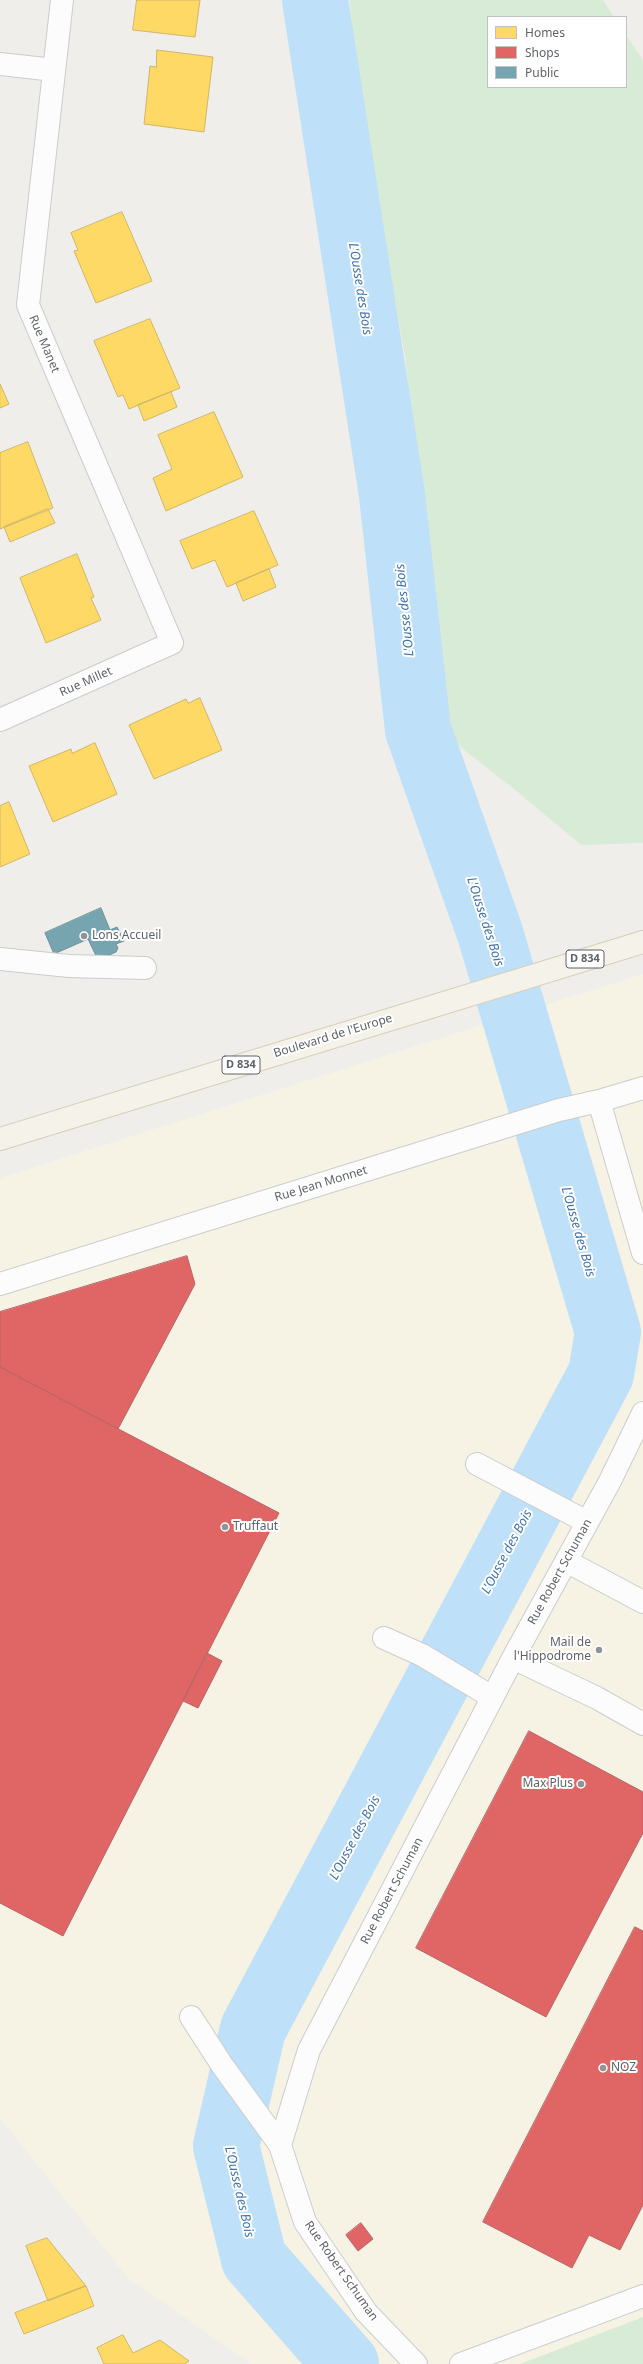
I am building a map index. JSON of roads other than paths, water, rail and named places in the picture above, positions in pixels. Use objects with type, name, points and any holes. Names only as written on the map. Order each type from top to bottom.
[{"type":"main road","name":"Boulevard de l'Europe","points":[[0,1139],[482,990],[643,942]]},
{"type":"street","name":"Rue Manet","points":[[62,0],[28,305],[172,643]]},
{"type":"street","points":[[0,64],[54,70]]},
{"type":"street","name":"Rue Millet","points":[[0,720],[172,643]]},
{"type":"street","points":[[0,959],[69,966],[145,968]]},
{"type":"street","name":"Rue Jean Monnet","points":[[0,1284],[559,1110],[598,1102],[643,1088]]},
{"type":"street","points":[[598,1102],[643,1253]]},
{"type":"street","name":"Rue Robert Schuman","points":[[416,2364],[366,2312],[305,2222],[280,2145],[309,2050],[492,1697],[566,1562],[643,1413]]},
{"type":"street","points":[[478,1464],[587,1522]]},
{"type":"street","points":[[566,1562],[643,1602]]},
{"type":"street","points":[[384,1638],[422,1655],[453,1672],[492,1697]]},
{"type":"street","points":[[513,1658],[597,1698],[643,1724]]},
{"type":"street","points":[[191,2017],[222,2065],[280,2145]]},
{"type":"street","points":[[461,2364],[643,2296]]},
{"type":"waterway","name":"L'Ousse des Bois","points":[[315,0],[392,495],[418,730],[490,933],[608,1332],[601,1374],[253,2029],[226,2146],[254,2259],[346,2364]]},
{"type":"place","name":"Lons Accueil","points":[[84,936]]},
{"type":"place","name":"Truffaut","points":[[225,1527]]},
{"type":"place","name":"Mail de l'Hippodrome","points":[[599,1650]]},
{"type":"place","name":"Max Plus","points":[[581,1784]]},
{"type":"place","name":"NOZ","points":[[603,2068]]}]
